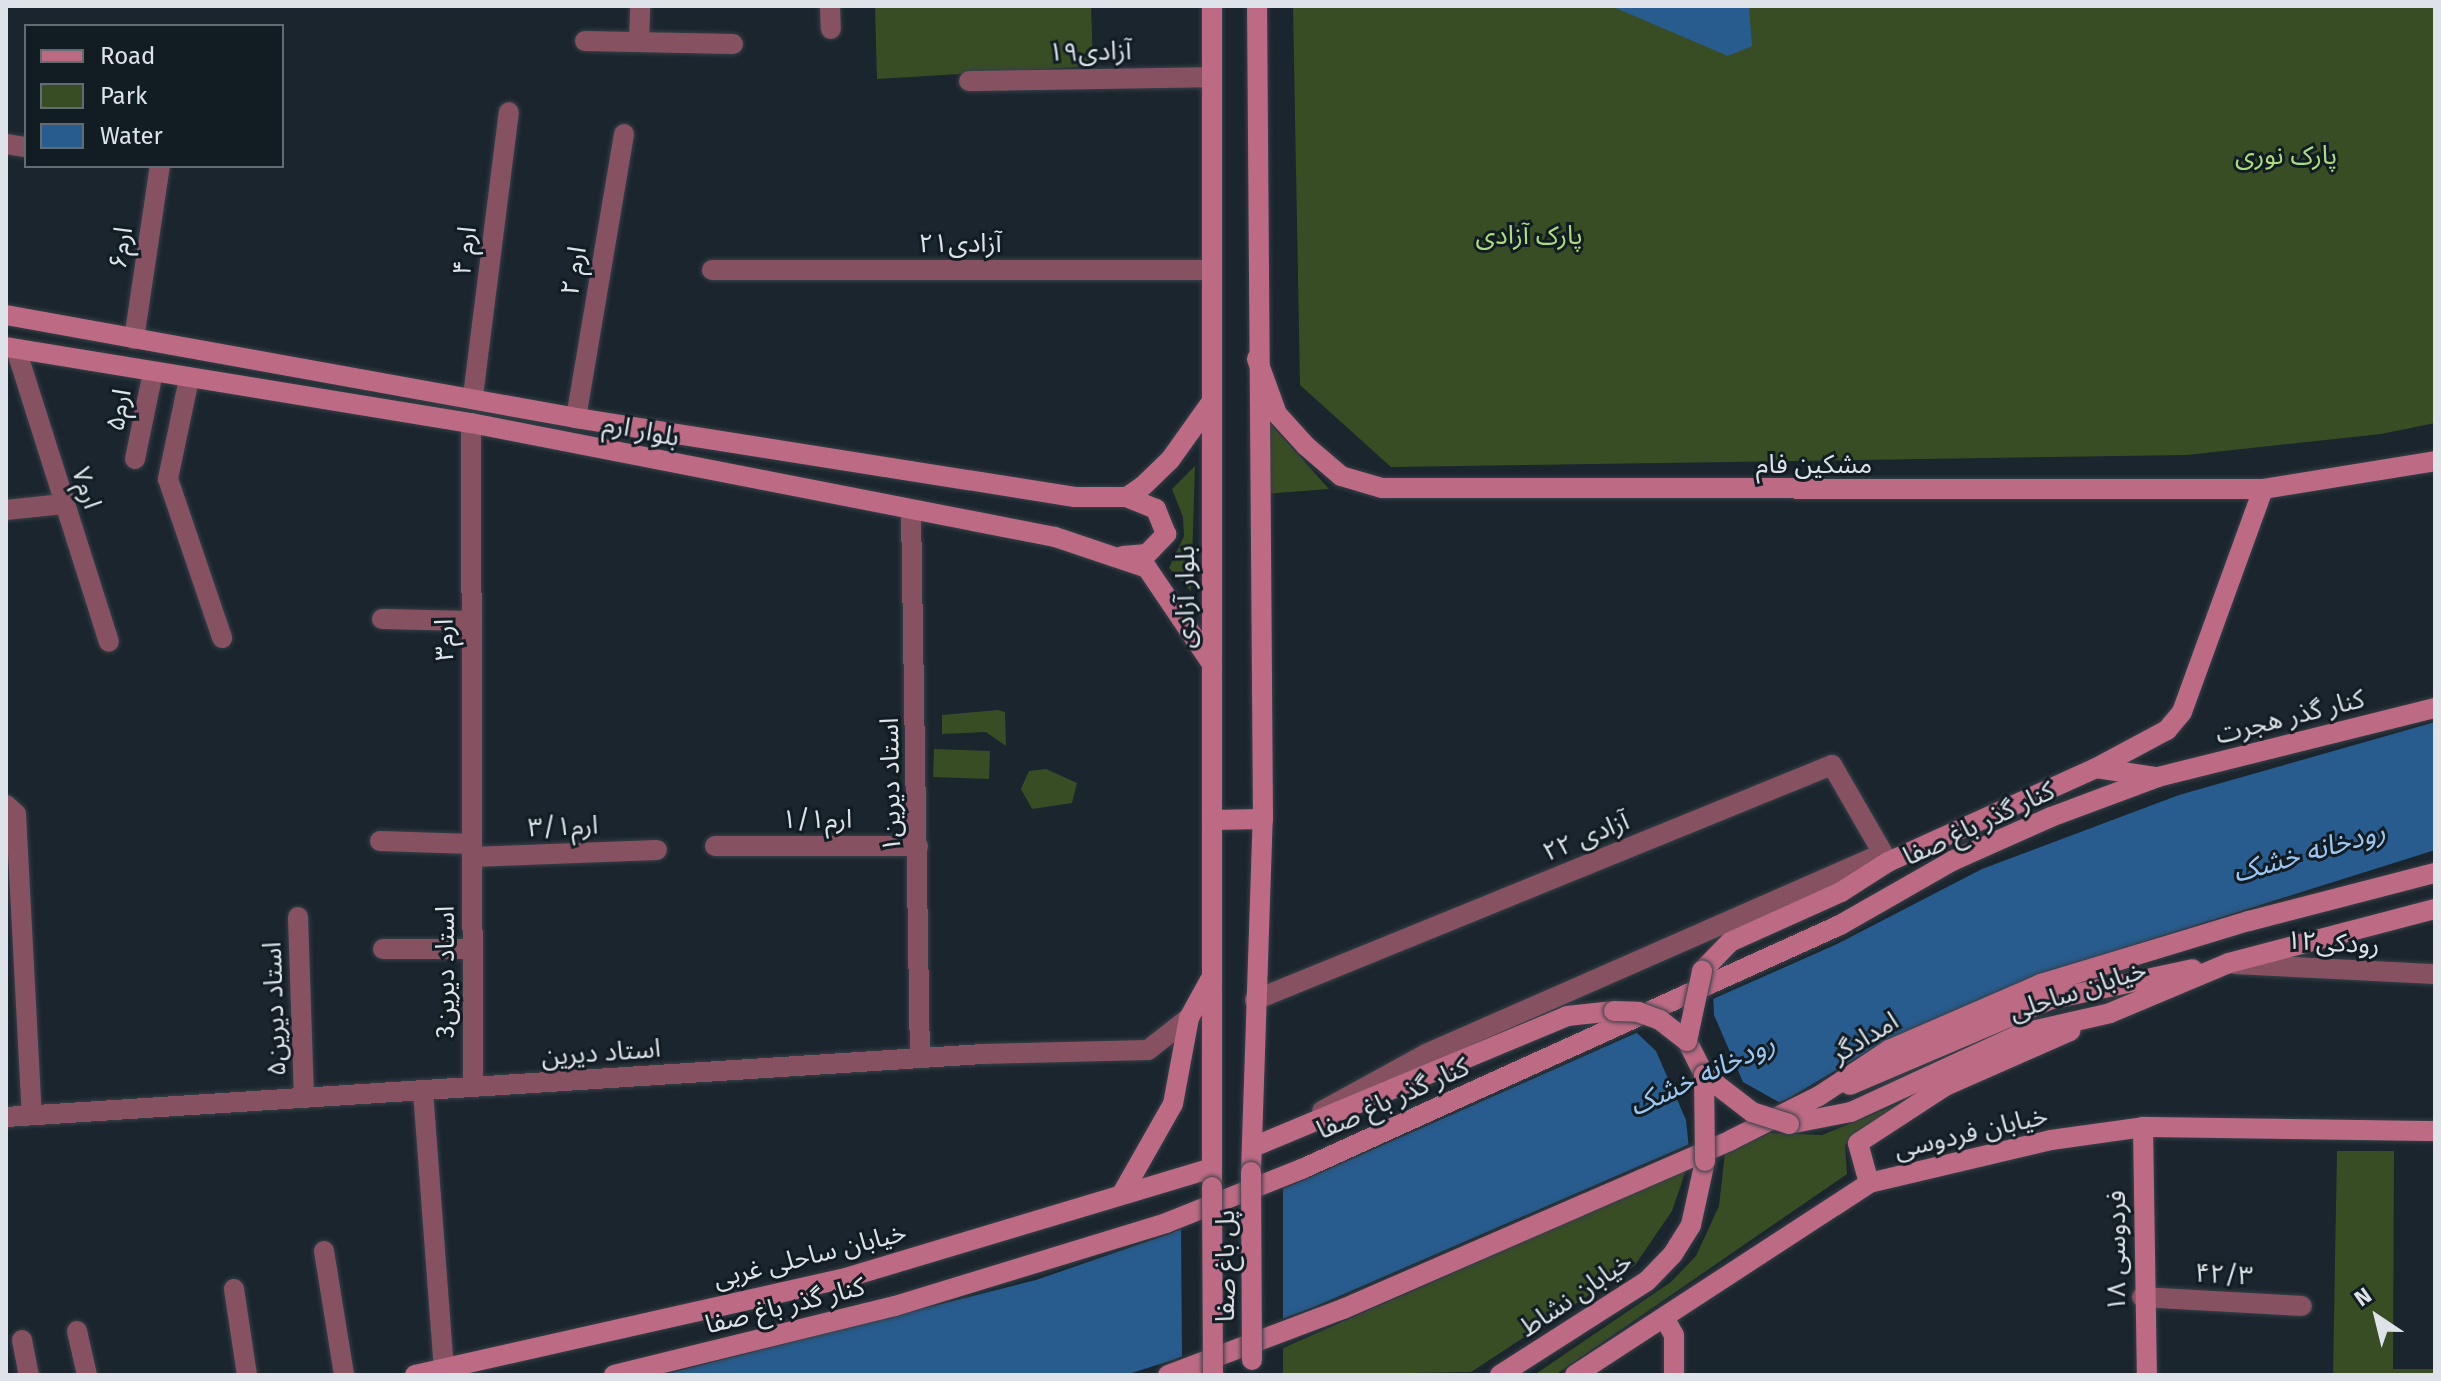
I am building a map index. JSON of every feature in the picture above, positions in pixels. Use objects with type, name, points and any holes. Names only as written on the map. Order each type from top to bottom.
[{"type":"main road","name":"بلوار آزادی","points":[[1212,6],[1209,270],[1212,1178]]},
{"type":"main road","points":[[1257,6],[1257,359],[1263,819],[1255,1000],[1253,1147],[1567,1016],[1638,1012],[1660,1020],[1687,1041],[1704,1075]]},
{"type":"main road","name":"بلوار ارم","points":[[6,315],[473,396],[576,418],[1029,492],[1127,497]]},
{"type":"main road","name":"بلوار ارم","points":[[11,348],[471,423],[1055,537],[1119,555],[1147,568],[1164,586],[1212,664]]},
{"type":"main road","name":"مشکین فام","points":[[1257,359],[1277,414],[1306,446],[1341,476],[1382,488],[2263,489],[2435,461]]},
{"type":"main road","points":[[1119,555],[1147,554],[1166,534],[1156,509],[1127,497],[1170,460],[1210,404]]},
{"type":"main road","points":[[1687,1041],[1702,971],[1730,942],[1841,892],[1885,858],[2096,768],[2167,730],[2182,712],[2263,489]]},
{"type":"main road","name":"کنار گذر هجرت","points":[[2158,777],[2435,708]]},
{"type":"main road","points":[[2096,768],[2158,777]]},
{"type":"main road","name":"کنار گذر باغ صفا","points":[[614,1375],[895,1306],[1166,1223],[1304,1168],[1840,925],[1952,861],[2158,777]]},
{"type":"main road","points":[[1952,861],[2049,788]]},
{"type":"main road","points":[[1212,820],[1263,819]]},
{"type":"main road","name":"امدادگر","points":[[1168,1375],[1343,1309],[1819,1096],[1889,1050],[2041,984],[2249,921],[2435,873]]},
{"type":"main road","name":"خیابان ساحلی","points":[[1704,1075],[1752,1112],[1789,1124],[1851,1112],[2023,1033],[2110,1013],[2229,963],[2435,909]]},
{"type":"main road","points":[[1819,1096],[2049,1000],[2229,963]]},
{"type":"main road","points":[[1123,1192],[1173,1104],[1189,1018],[1210,979]]},
{"type":"main road","points":[[1869,1183],[1858,1143],[1945,1086],[2110,1013]]},
{"type":"main road","name":"خیابان نشاط","points":[[1500,1375],[1647,1281],[1691,1225],[1705,1161],[1704,1075]]},
{"type":"main road","name":"خیابان فردوسی","points":[[1575,1375],[1869,1183],[2051,1140],[2143,1127],[2435,1131]]},
{"type":"main road","name":"فردوسی ۱۸","points":[[2143,1127],[2142,1297],[2147,1375]]},
{"type":"main road","name":"پل باغ صفا","points":[[1252,1367],[1253,1147]]},
{"type":"main road","name":"پل باغ صفا","points":[[1212,1178],[1213,1375]]},
{"type":"main road","name":"خیابان ساحلی غربی","points":[[415,1375],[842,1279],[1123,1192],[1212,1178]]},
{"type":"main road","points":[[1665,1319],[1674,1335],[1674,1375]]},
{"type":"street","points":[[639,42],[640,6]]},
{"type":"street","points":[[830,6],[831,29]]},
{"type":"street","points":[[585,41],[733,44]]},
{"type":"street","name":"آزادی۱۹","points":[[969,81],[1212,77]]},
{"type":"street","name":"ارم ۴","points":[[473,396],[509,112]]},
{"type":"street","name":"ارم ۲","points":[[576,418],[624,134]]},
{"type":"street","name":"ارم۶","points":[[134,339],[160,168]]},
{"type":"street","name":"آزادی۲۱","points":[[712,270],[1209,270]]},
{"type":"street","name":"ارم۷","points":[[11,348],[109,642]]},
{"type":"street","name":"ارم۵","points":[[135,459],[153,372]]},
{"type":"street","points":[[189,379],[168,479],[222,638]]},
{"type":"street","name":"ارم۳","points":[[471,423],[472,850]]},
{"type":"street","points":[[6,510],[63,504]]},
{"type":"street","name":"استاد دیرین۱","points":[[911,511],[920,1058]]},
{"type":"street","points":[[382,619],[471,621]]},
{"type":"street","name":"آزادی ۲۲","points":[[1255,1000],[1832,765],[1885,858]]},
{"type":"street","points":[[8,806],[16,814],[32,1115]]},
{"type":"street","name":"۳/۱ارم","points":[[380,841],[472,850],[657,850]]},
{"type":"street","name":"۱/۱ارم","points":[[715,846],[918,846]]},
{"type":"street","name":"3استاد دیرین","points":[[472,850],[473,1087]]},
{"type":"street","points":[[1253,1147],[1426,1054],[1885,858]]},
{"type":"street","name":"استاد دیرین۵","points":[[298,917],[304,1098]]},
{"type":"street","points":[[383,949],[472,949]]},
{"type":"street","name":"رودکی۱۲","points":[[2229,963],[2435,974]]},
{"type":"street","name":"استاد دیرین","points":[[6,1117],[920,1058],[1148,1050],[1189,1018]]},
{"type":"street","points":[[423,1091],[444,1368]]},
{"type":"street","points":[[324,1251],[344,1375]]},
{"type":"street","points":[[234,1289],[247,1375]]},
{"type":"street","name":"۴۲/۳","points":[[2142,1297],[2302,1306]]},
{"type":"street","points":[[77,1331],[87,1375]]},
{"type":"street","points":[[22,1340],[29,1375]]},
{"type":"green space","points":[[875,6],[1091,6],[1093,66],[877,79]]},
{"type":"green space","name":"پارک آزادی","points":[[1293,6],[2435,6],[2435,423],[2381,434],[2187,455],[1391,467],[1300,385]]},
{"type":"green space","points":[[1261,413],[1329,489],[1265,494]]},
{"type":"green space","points":[[1195,466],[1191,591],[1169,568],[1184,536],[1183,517],[1172,489]]},
{"type":"green space","points":[[1005,712],[1006,746],[986,732],[942,734],[942,715]]},
{"type":"green space","points":[[934,749],[990,751],[989,779],[933,777]]},
{"type":"green space","points":[[1046,769],[1077,783],[1072,803],[1032,809],[1021,789],[1029,771]]},
{"type":"green space","points":[[1918,1096],[1845,1145],[1847,1174],[1555,1375],[1534,1375],[1671,1282],[1696,1256],[1719,1206],[1725,1153],[1770,1133],[1822,1135]]},
{"type":"green space","points":[[2337,1151],[2394,1151],[2393,1369],[2435,1369],[2435,1375],[2333,1375]]},
{"type":"green space","points":[[1686,1170],[1672,1211],[1635,1265],[1471,1372],[1283,1375],[1283,1348]]},
{"type":"water","points":[[1611,6],[1749,6],[1752,46],[1728,56]]},
{"type":"water","name":"رودخانه خشک","points":[[2435,722],[2435,850],[2035,976],[1885,1041],[1789,1098],[1683,1147],[1314,1307],[1170,1361],[1125,1375],[662,1375],[1036,1280],[1166,1235],[1302,1181],[1837,944],[1982,869],[2179,795]]},
{"type":"pier","points":[[1713,993],[1714,1015],[1743,1082],[1784,1105],[1689,1149],[1686,1120],[1656,1051],[1637,1033],[1623,1032]]},
{"type":"pier","points":[[1283,1184],[1283,1323],[1182,1361],[1181,1225]]},
{"type":"park label","name":"پارک نوری","points":[[2286,156]]}]
